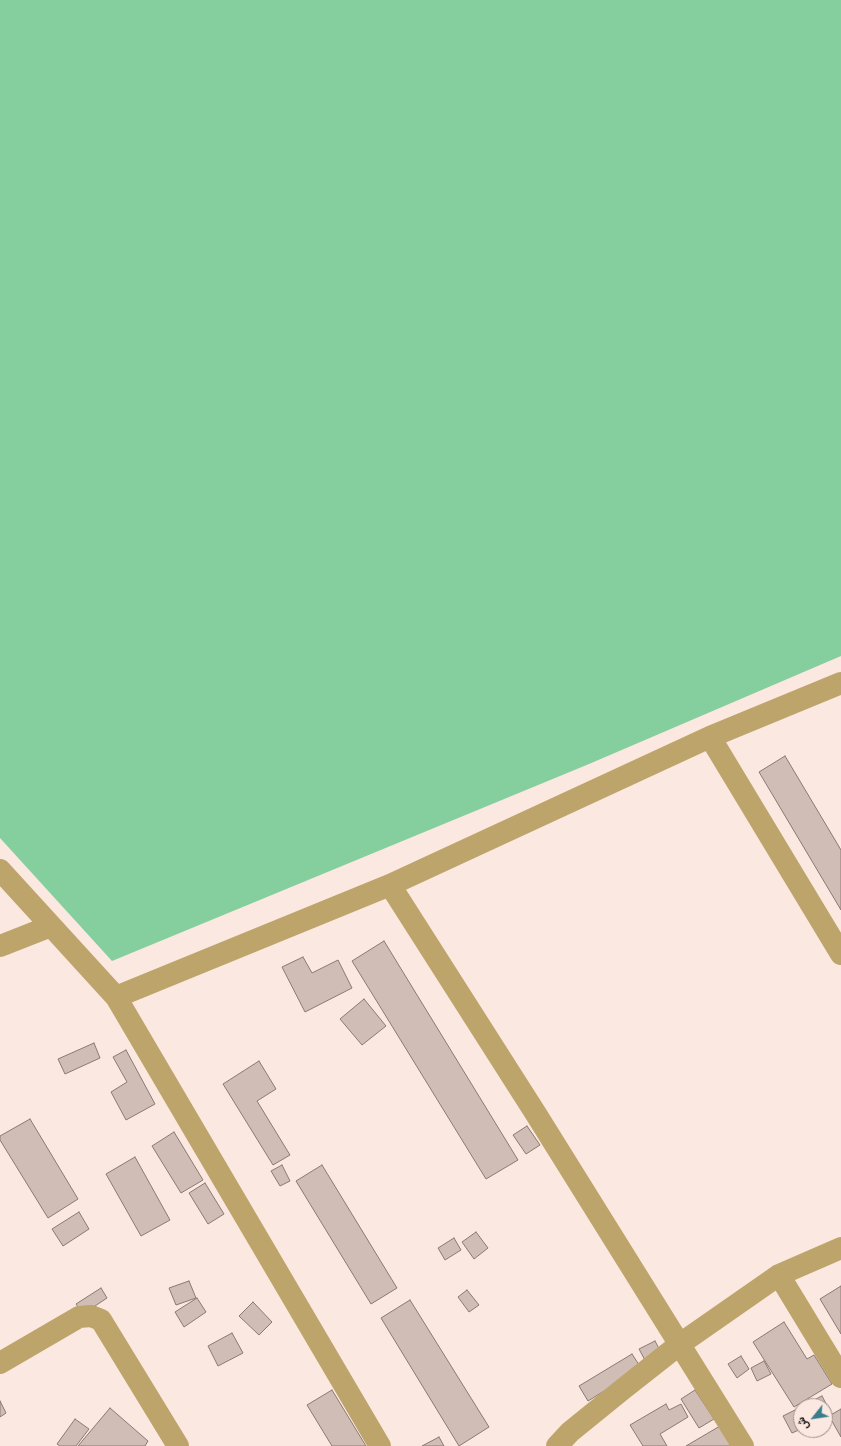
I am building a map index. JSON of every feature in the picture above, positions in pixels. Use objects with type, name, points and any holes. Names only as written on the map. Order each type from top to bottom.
[{"type":"street","points":[[116,997],[390,885],[710,736],[841,683]]},
{"type":"street","points":[[710,736],[841,954]]},
{"type":"street","points":[[0,870],[116,997],[380,1446]]},
{"type":"street","points":[[390,885],[743,1446]]},
{"type":"street","points":[[0,946],[51,926]]},
{"type":"street","points":[[569,1441],[680,1344],[779,1275],[841,1248]]},
{"type":"street","points":[[779,1275],[841,1377]]},
{"type":"street","points":[[0,1363],[79,1317],[91,1316],[101,1320],[178,1446]]},
{"type":"green space","points":[[0,0],[841,0],[841,656],[589,764],[112,961],[0,838]]},
{"type":"building","points":[[785,756],[841,850],[841,910],[759,772]]},
{"type":"building","points":[[384,941],[518,1160],[486,1179],[352,961]]},
{"type":"building","points":[[303,957],[312,973],[338,960],[352,988],[305,1012],[282,967]]},
{"type":"building","points":[[364,999],[386,1026],[362,1045],[340,1019]]},
{"type":"building","points":[[94,1043],[100,1058],[65,1074],[58,1059]]},
{"type":"building","points":[[126,1050],[155,1104],[126,1120],[111,1092],[127,1082],[113,1057]]},
{"type":"building","points":[[259,1061],[276,1089],[257,1101],[290,1155],[273,1165],[223,1084]]},
{"type":"building","points":[[30,1119],[78,1199],[48,1218],[0,1140],[0,1136]]},
{"type":"building","points":[[527,1126],[540,1145],[526,1154],[513,1135]]},
{"type":"building","points":[[174,1132],[203,1180],[181,1193],[152,1146]]},
{"type":"building","points":[[135,1157],[170,1220],[141,1236],[106,1174]]},
{"type":"building","points":[[282,1165],[290,1181],[280,1186],[271,1171]]},
{"type":"building","points":[[322,1165],[397,1288],[371,1304],[296,1181]]},
{"type":"building","points":[[205,1183],[224,1214],[208,1224],[189,1193]]},
{"type":"building","points":[[79,1212],[89,1229],[63,1246],[52,1229]]},
{"type":"building","points":[[476,1232],[488,1248],[474,1259],[462,1242]]},
{"type":"building","points":[[454,1238],[461,1250],[445,1260],[438,1248]]},
{"type":"building","points":[[189,1281],[196,1298],[176,1305],[169,1288]]},
{"type":"building","points":[[841,1286],[841,1334],[820,1299]]},
{"type":"building","points":[[101,1288],[107,1298],[83,1314],[76,1304]]},
{"type":"building","points":[[467,1290],[479,1305],[469,1312],[458,1297]]},
{"type":"building","points":[[197,1298],[206,1312],[184,1327],[175,1312]]},
{"type":"building","points":[[410,1300],[489,1427],[459,1446],[381,1318]]},
{"type":"building","points":[[253,1302],[272,1322],[259,1335],[239,1316]]},
{"type":"building","points":[[784,1322],[807,1359],[814,1355],[832,1384],[809,1398],[793,1398],[793,1405],[753,1342]]},
{"type":"building","points":[[232,1333],[243,1353],[218,1366],[208,1346]]},
{"type":"building","points":[[655,1341],[663,1356],[647,1364],[639,1349]]},
{"type":"building","points":[[632,1354],[641,1368],[588,1401],[579,1386]]},
{"type":"building","points":[[741,1356],[749,1369],[737,1378],[728,1364]]},
{"type":"building","points":[[764,1361],[771,1374],[757,1381],[751,1368]]},
{"type":"building","points":[[332,1390],[366,1446],[332,1446],[307,1405]]},
{"type":"building","points":[[695,1390],[714,1419],[699,1428],[681,1399]]},
{"type":"building","points":[[0,1401],[6,1413],[0,1417]]},
{"type":"building","points":[[666,1404],[669,1410],[681,1404],[688,1417],[660,1434],[667,1446],[643,1446],[630,1425]]},
{"type":"building","points":[[110,1408],[148,1441],[145,1446],[78,1446]]},
{"type":"building","points":[[841,1409],[841,1437],[833,1423],[833,1414]]},
{"type":"building","points":[[793,1411],[793,1433],[792,1433],[783,1416]]},
{"type":"building","points":[[75,1419],[89,1429],[76,1446],[60,1446],[57,1444]]},
{"type":"building","points":[[720,1426],[732,1446],[686,1446]]},
{"type":"building","points":[[439,1437],[444,1446],[422,1446]]}]
